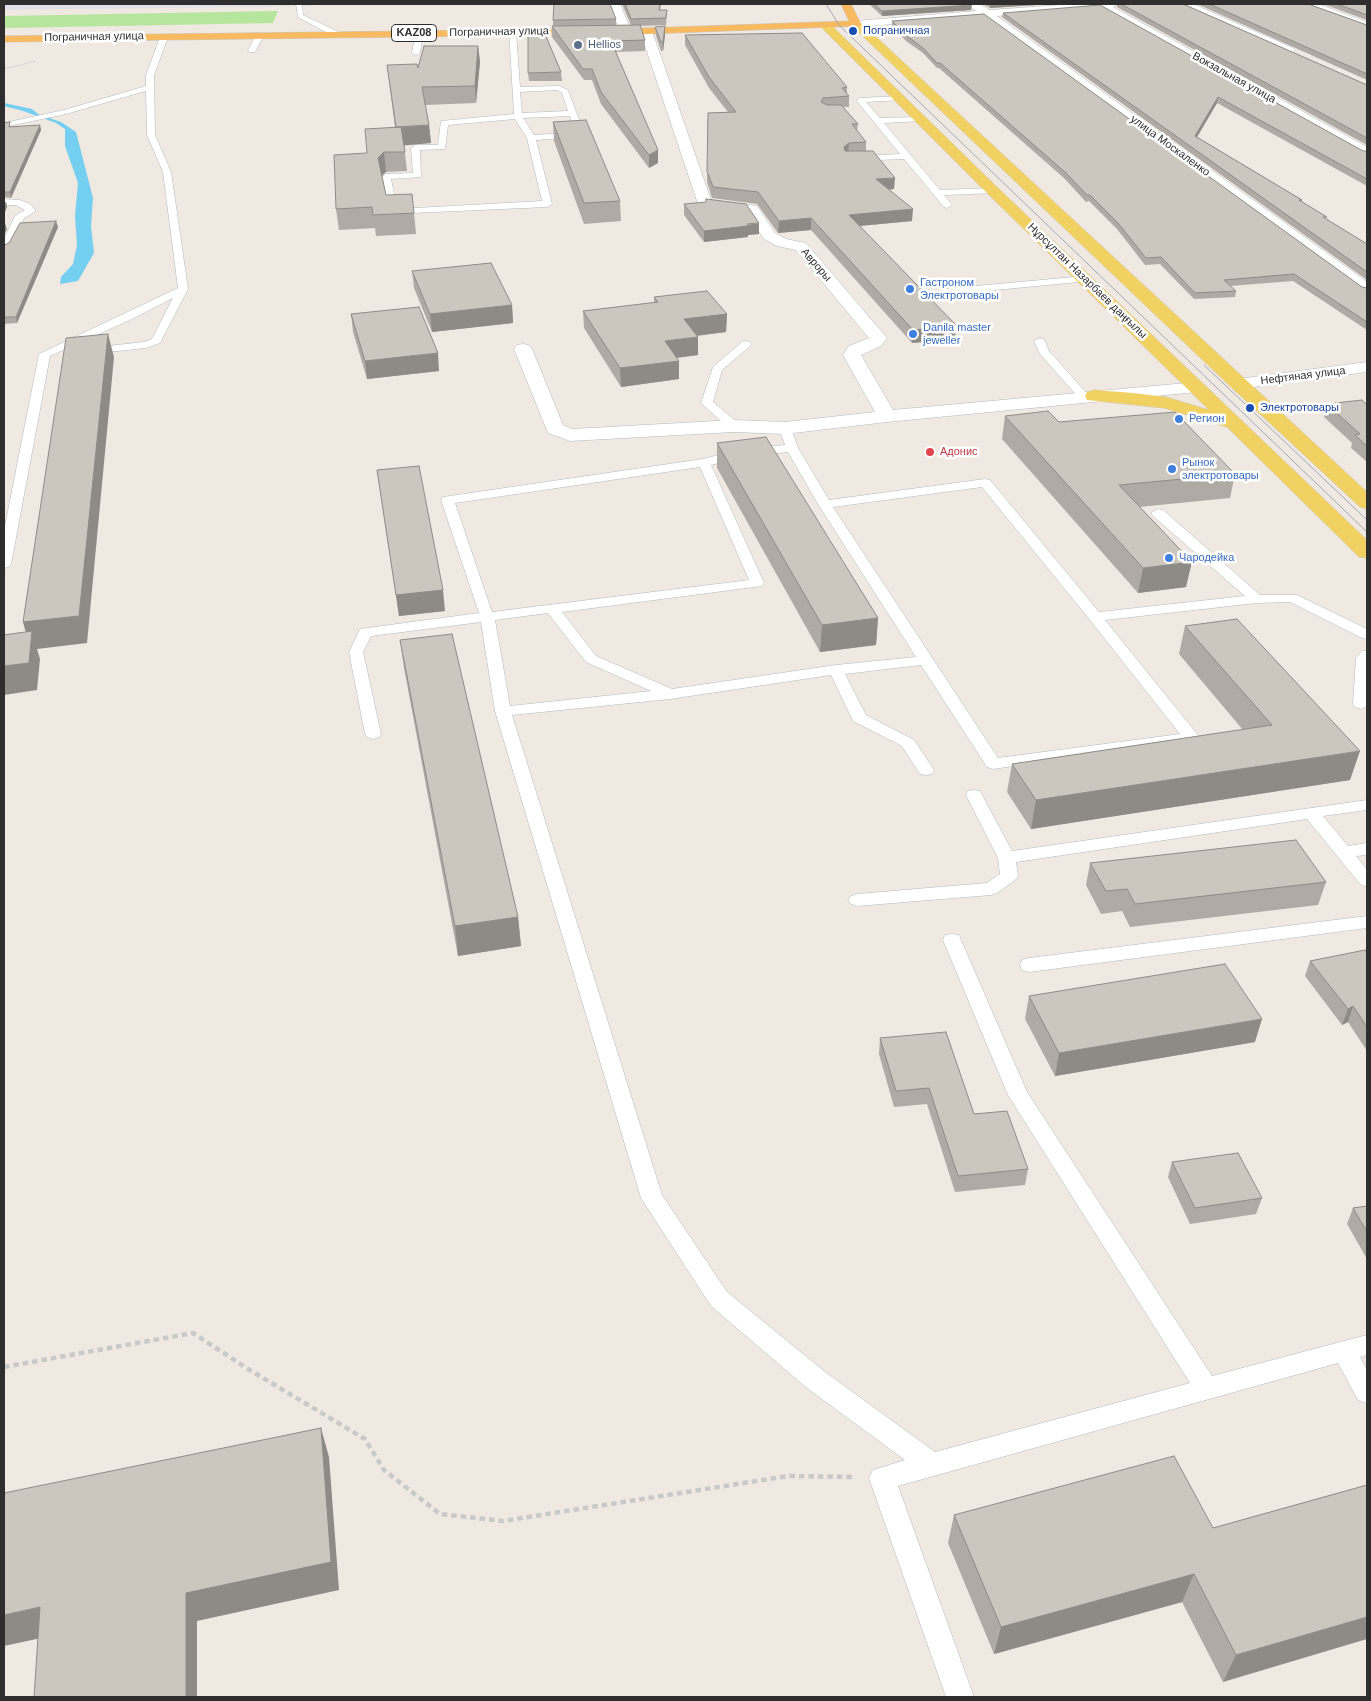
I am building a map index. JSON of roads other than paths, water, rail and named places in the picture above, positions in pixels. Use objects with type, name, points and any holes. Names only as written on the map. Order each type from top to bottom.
[{"type":"highway","points":[[846,4],[856,24]]},
{"type":"highway","name":"Пограничная улица","points":[[4,39],[646,32],[821,18],[856,24]]},
{"type":"main road","name":"Нұрсұлтан Назарбаев даңғылы","points":[[821,18],[993,191],[1367,552]]},
{"type":"main road","points":[[856,24],[1367,503]]},
{"type":"main road","points":[[1197,387],[1238,384]]},
{"type":"main road","points":[[1089,397],[1166,403],[1232,423]]},
{"type":"street","points":[[615,4],[626,32]]},
{"type":"street","name":"улица Москаленко","points":[[974,4],[1367,289]]},
{"type":"street","name":"Пограничная улица","points":[[856,24],[1105,4]]},
{"type":"street","name":"Вокзальная улица","points":[[1105,4],[1367,152]]},
{"type":"street","points":[[1185,4],[1304,57]]},
{"type":"street","points":[[1309,4],[1367,26]]},
{"type":"street","name":"Авроры","points":[[646,32],[705,204],[752,209],[769,236],[782,243],[801,246],[878,338],[875,342],[855,350],[852,355],[887,416]]},
{"type":"street","points":[[524,349],[555,429],[570,435],[734,426],[785,428],[887,416],[1197,387]]},
{"type":"street","name":"Нефтяная улица","points":[[1238,384],[1367,367]]},
{"type":"lane","points":[[299,4],[300,16],[336,34]]},
{"type":"lane","points":[[512,32],[518,116],[531,138],[547,204],[393,212],[386,177],[418,175],[416,148],[442,147],[444,123],[518,116],[573,113]]},
{"type":"lane","points":[[416,53],[419,33]]},
{"type":"lane","points":[[252,50],[260,35]]},
{"type":"lane","points":[[45,354],[133,347],[156,341],[183,288],[167,172],[151,135],[150,75],[164,36]]},
{"type":"lane","points":[[4,125],[66,112],[150,87]]},
{"type":"lane","points":[[516,90],[559,88],[565,92],[579,130],[568,135],[531,138]]},
{"type":"lane","points":[[899,98],[860,100],[864,110],[878,121],[946,205]]},
{"type":"lane","points":[[878,121],[921,119]]},
{"type":"lane","points":[[849,159],[906,156]]},
{"type":"lane","points":[[937,193],[993,191]]},
{"type":"lane","points":[[4,202],[17,202],[27,206],[32,211],[20,216],[4,248]]},
{"type":"lane","points":[[943,292],[1085,279]]},
{"type":"lane","points":[[45,354],[126,318],[183,288]]},
{"type":"lane","points":[[1040,342],[1044,352],[1089,397]]},
{"type":"lane","points":[[734,426],[707,403],[717,370],[746,344]]},
{"type":"lane","points":[[4,564],[45,354]]},
{"type":"lane","points":[[785,428],[792,448],[825,504],[993,764],[1191,737],[985,484],[825,504]]},
{"type":"lane","points":[[792,448],[742,453],[704,463],[448,500],[487,617],[503,711],[652,1198],[719,1299],[816,1380],[931,1464]]},
{"type":"lane","points":[[373,734],[356,652],[365,632],[757,583],[704,463]]},
{"type":"lane","points":[[1158,513],[1257,600]]},
{"type":"lane","points":[[1095,617],[1292,598],[1367,635]]},
{"type":"lane","points":[[552,609],[591,659],[670,694]]},
{"type":"lane","points":[[1361,704],[1364,658],[1367,654]]},
{"type":"lane","points":[[503,711],[670,694],[836,670],[926,660]]},
{"type":"lane","points":[[836,670],[859,718],[908,743],[926,770]]},
{"type":"lane","points":[[857,900],[991,888],[1009,876],[1007,858],[974,795]]},
{"type":"lane","points":[[1007,858],[1367,805]]},
{"type":"lane","points":[[1312,814],[1367,881]]},
{"type":"lane","points":[[1343,852],[1367,849]]},
{"type":"lane","points":[[1029,965],[1367,922]]},
{"type":"lane","points":[[952,940],[1018,1095],[1207,1389]]},
{"type":"lane","points":[[960,1697],[882,1478],[1356,1349],[1367,1392]]},
{"type":"water","points":[[4,103],[32,109],[38,114],[61,122],[76,132],[93,198],[91,226],[94,253],[78,281],[60,284],[61,277],[73,264],[77,245],[75,216],[78,183],[65,146],[65,129],[56,123],[4,106]]},
{"type":"tram line","points":[[826,4],[839,25],[1367,532]]},
{"type":"tram line","points":[[1204,365],[1367,520]]},
{"type":"place","name":"Пограничная","points":[[853,31]]},
{"type":"place","name":"Hellios","points":[[578,45]]},
{"type":"place","name":"Гастроном Электротовары","points":[[910,289]]},
{"type":"place","name":"Danila master jeweller","points":[[913,334]]},
{"type":"place","name":"Электротовары","points":[[1250,408]]},
{"type":"place","name":"Регион","points":[[1179,419]]},
{"type":"place","name":"Адонис","points":[[930,452]]},
{"type":"place","name":"Рынок электротовары","points":[[1172,469]]},
{"type":"place","name":"Чародейка","points":[[1169,558]]}]
